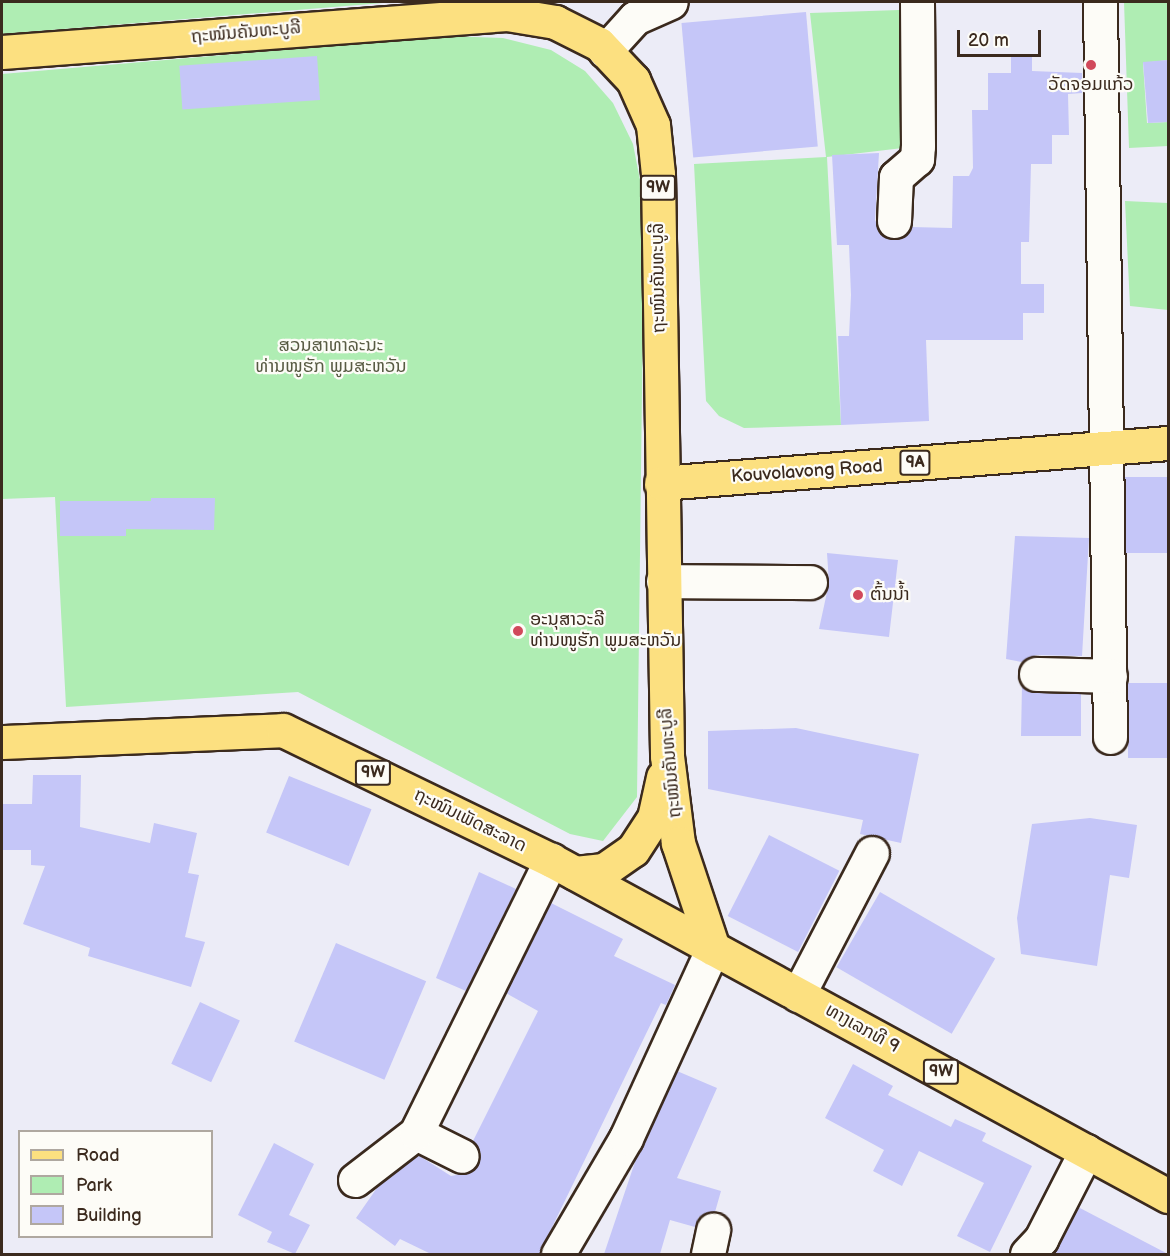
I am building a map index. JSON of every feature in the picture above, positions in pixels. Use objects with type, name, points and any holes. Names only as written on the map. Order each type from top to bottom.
[{"type":"main road","name":"ຖະໜົນຄັນທະບູລີ","points":[[2,52],[507,14],[555,22],[605,51],[633,80],[653,125],[658,174],[667,756],[678,843],[713,948]]},
{"type":"main road","name":"Kouvolavong Road","points":[[661,483],[1168,443]]},
{"type":"main road","name":"ຖະໜົນເພັດສະລາດ","points":[[2,742],[283,730],[563,866],[713,948]]},
{"type":"main road","name":"9W","points":[[563,866],[604,870],[633,850],[654,818],[667,756]]},
{"type":"main road","name":"ທາງເລກທີ 9","points":[[713,948],[1168,1196]]},
{"type":"lane","points":[[605,51],[635,18],[671,2]]},
{"type":"lane","points":[[894,221],[896,177],[917,159],[918,152],[917,2]]},
{"type":"lane","points":[[1100,2],[1110,737]]},
{"type":"lane","points":[[663,581],[810,582]]},
{"type":"lane","points":[[1036,674],[1110,676]]},
{"type":"lane","points":[[798,994],[872,854]]},
{"type":"lane","points":[[355,1180],[416,1133],[563,866]]},
{"type":"lane","points":[[558,1254],[626,1138],[713,948]]},
{"type":"lane","points":[[416,1133],[462,1156]]},
{"type":"lane","points":[[1027,1254],[1041,1239],[1086,1151]]},
{"type":"green space","points":[[2,2],[395,2],[2,34]]},
{"type":"green space","points":[[1124,2],[1168,2],[1168,60],[1143,63],[1147,123],[1168,122],[1168,146],[1129,148]]},
{"type":"green space","points":[[899,10],[907,18],[911,147],[827,157],[841,425],[744,428],[719,416],[706,401],[694,164],[826,157],[810,13]]},
{"type":"green space","name":"ສວນສາທາລະນະ ທ່ານໜູຮັກ ພູມສະຫວັນ","points":[[445,36],[503,38],[551,50],[585,71],[613,103],[633,144],[640,180],[644,230],[637,797],[603,841],[570,834],[298,692],[66,707],[55,497],[2,499],[2,74]]},
{"type":"green space","points":[[1125,201],[1168,203],[1168,310],[1130,306]]},
{"type":"building","points":[[806,12],[818,146],[693,157],[681,23]]},
{"type":"building","points":[[317,56],[320,100],[182,110],[179,66]]},
{"type":"building","points":[[1011,56],[1032,56],[1032,71],[1082,73],[1082,93],[1068,94],[1069,135],[1052,135],[1052,164],[1031,164],[1029,242],[1021,242],[1021,284],[1044,284],[1044,313],[1023,313],[1023,340],[926,340],[929,421],[841,425],[838,336],[849,336],[851,295],[849,245],[837,245],[832,155],[879,153],[875,220],[884,237],[902,238],[911,227],[952,228],[953,176],[969,176],[973,168],[972,110],[988,110],[988,73],[1011,73]]},
{"type":"building","points":[[1168,60],[1168,122],[1148,123],[1143,62]]},
{"type":"building","points":[[1125,477],[1168,477],[1168,553],[1125,553]]},
{"type":"building","points":[[151,498],[215,498],[214,530],[126,529],[126,536],[60,536],[60,501],[151,501]]},
{"type":"building","points":[[1015,536],[1089,538],[1082,656],[1036,655],[1022,662],[1006,659]]},
{"type":"building","name":"ຕົ້ນນໍ້າ","points":[[827,553],[898,560],[889,637],[819,629],[829,583]]},
{"type":"building","points":[[1128,683],[1168,683],[1168,758],[1128,758]]},
{"type":"building","points":[[1022,685],[1035,693],[1081,694],[1081,736],[1021,736]]},
{"type":"building","points":[[796,728],[919,754],[901,843],[860,834],[863,820],[708,789],[708,731]]},
{"type":"building","points":[[33,775],[81,775],[80,827],[150,843],[154,823],[197,833],[188,873],[199,875],[185,937],[205,942],[191,987],[88,956],[90,948],[23,924],[45,866],[31,865],[31,850],[2,850],[2,804],[32,804]]},
{"type":"building","points":[[289,776],[372,809],[349,866],[266,833]]},
{"type":"building","points":[[1090,818],[1137,825],[1129,878],[1110,875],[1097,966],[1021,954],[1017,918],[1032,824]]},
{"type":"building","points":[[769,835],[839,871],[798,952],[728,916]]},
{"type":"building","points":[[479,872],[516,889],[466,991],[436,978]]},
{"type":"building","points":[[880,892],[995,958],[952,1034],[836,967]]},
{"type":"building","points":[[551,903],[623,939],[614,956],[675,985],[666,1005],[661,1003],[539,1254],[431,1254],[400,1239],[395,1246],[356,1218],[379,1185],[418,1155],[451,1176],[472,1172],[478,1165],[481,1154],[473,1141],[538,1011],[506,993]]},
{"type":"building","points":[[336,943],[426,981],[384,1080],[294,1041]]},
{"type":"building","points":[[200,1002],[240,1021],[211,1082],[171,1064]]},
{"type":"building","points":[[853,1064],[893,1086],[888,1095],[951,1127],[955,1119],[986,1133],[982,1141],[1032,1166],[990,1252],[957,1236],[984,1183],[919,1151],[902,1186],[873,1171],[884,1150],[825,1118]]},
{"type":"building","points":[[677,1071],[717,1088],[677,1178],[721,1191],[715,1212],[699,1217],[695,1227],[670,1220],[660,1254],[604,1254],[637,1156]]},
{"type":"building","points":[[274,1143],[314,1164],[289,1215],[310,1225],[295,1254],[267,1242],[272,1232],[238,1215]]},
{"type":"building","points":[[1078,1207],[1168,1254],[1052,1254]]},
{"type":"place","name":"ວັດຈອມແກ້ວ","points":[[1091,65]]},
{"type":"place","name":"ຕົ້ນນໍ້າ","points":[[858,595]]},
{"type":"place","name":"ອະນຸສາວະລີ ທ່ານໜູຮັກ ພູມສະຫວັນ","points":[[518,631]]}]
